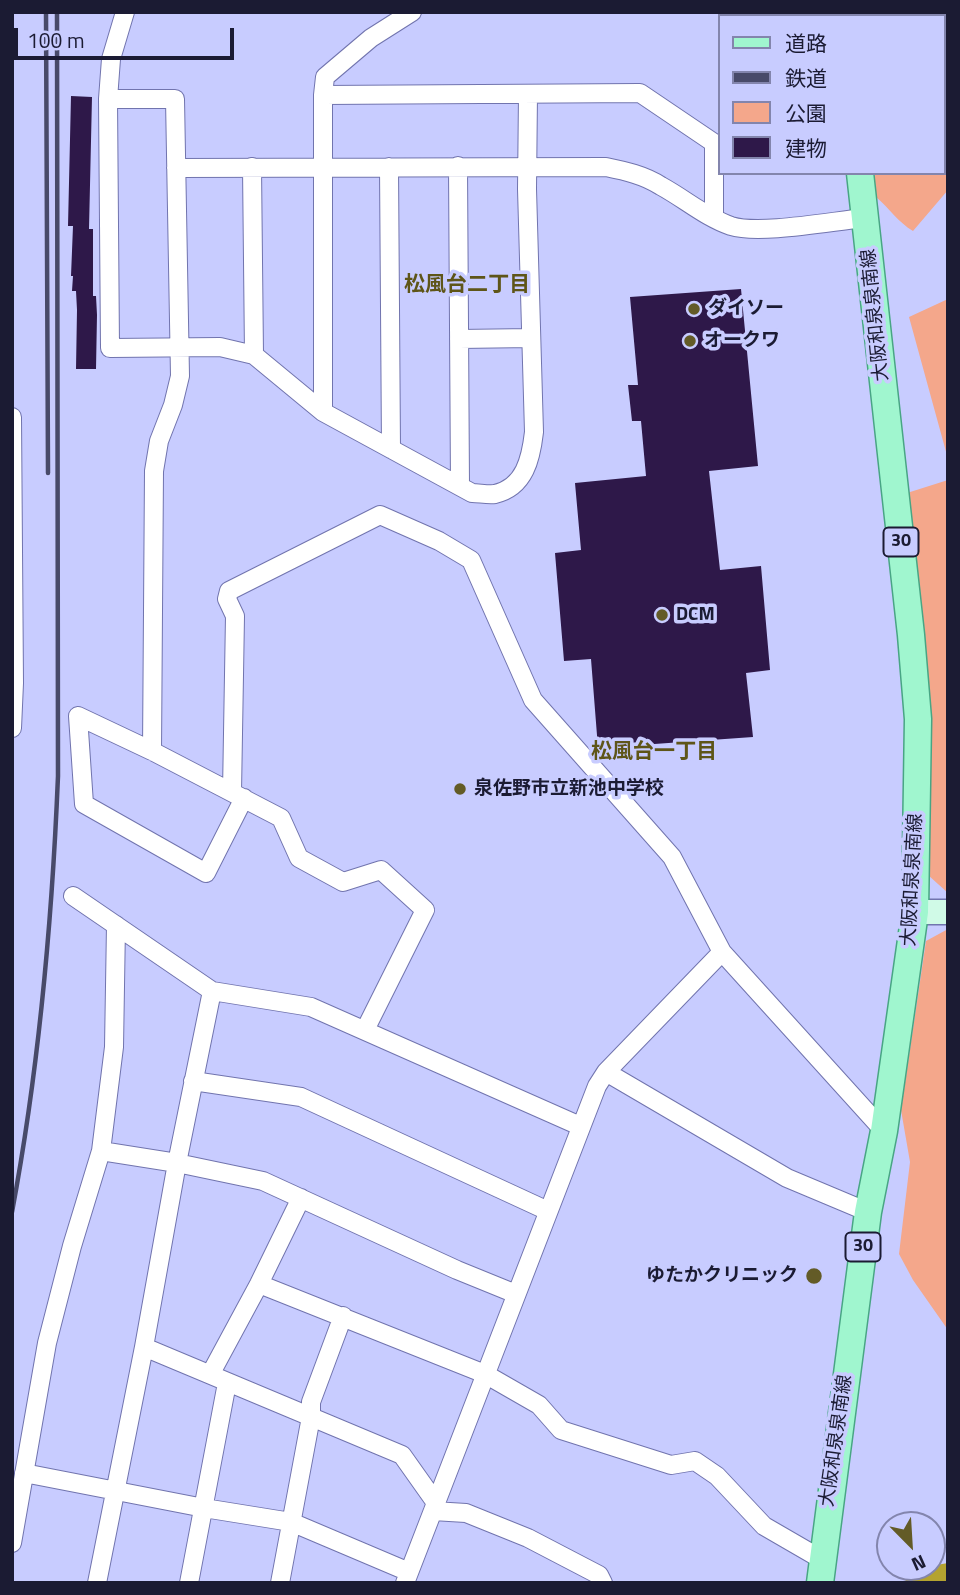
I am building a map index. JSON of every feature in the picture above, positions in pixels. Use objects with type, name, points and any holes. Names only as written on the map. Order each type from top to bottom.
[{"type":"main road","name":"大阪和泉泉南線","points":[[821,1571],[868,1212],[884,1131],[915,912],[918,719],[860,175]]},
{"type":"street","points":[[125,12],[111,59],[108,99],[110,348],[220,347],[254,355],[323,412],[472,493],[495,494],[515,484],[526,471],[532,453],[534,432],[527,189],[528,94]]},
{"type":"street","points":[[323,412],[321,167],[325,77],[371,38],[412,12]]},
{"type":"street","points":[[323,95],[640,93],[714,143],[714,218]]},
{"type":"street","points":[[108,99],[175,99],[180,376],[173,405],[159,441],[154,471],[152,751]]},
{"type":"street","points":[[176,168],[529,165],[606,167],[634,173],[661,185],[693,207],[733,226],[755,229],[865,218]]},
{"type":"street","points":[[457,166],[460,486]]},
{"type":"street","points":[[252,167],[254,355]]},
{"type":"street","points":[[389,167],[391,449]]},
{"type":"street","points":[[459,340],[531,338]]},
{"type":"street","points":[[12,417],[12,728]]},
{"type":"street","points":[[365,1030],[425,910],[381,870],[344,882],[299,858],[281,818],[238,795],[152,751],[78,716],[84,804],[206,873],[238,795],[235,616],[228,599],[229,591],[380,515],[439,541],[471,560],[533,700],[672,857],[722,953],[884,1131]]},
{"type":"street","points":[[73,895],[212,991],[311,1006],[580,1126]]},
{"type":"street","points":[[915,912],[948,912]]},
{"type":"street","points":[[12,1544],[47,1343],[72,1246],[101,1151],[114,1047],[116,925]]},
{"type":"street","points":[[24,1473],[290,1522],[407,1577],[597,1086],[606,1073],[722,953]]},
{"type":"street","points":[[97,1583],[212,991]]},
{"type":"street","points":[[606,1073],[787,1178],[868,1212]]},
{"type":"street","points":[[193,1081],[301,1097],[548,1211]]},
{"type":"street","points":[[101,1151],[263,1181],[457,1270],[516,1294]]},
{"type":"street","points":[[211,1373],[302,1198]]},
{"type":"street","points":[[259,1284],[485,1374],[539,1405],[561,1430],[671,1465],[695,1461],[717,1476],[764,1526],[821,1571]]},
{"type":"street","points":[[280,1583],[311,1417],[311,1402],[343,1317]]},
{"type":"street","points":[[144,1347],[402,1455],[435,1507],[466,1514],[528,1538],[599,1575],[603,1583]]},
{"type":"street","points":[[189,1583],[227,1383]]},
{"type":"green space","points":[[948,12],[948,190],[913,231],[876,197],[874,175],[946,175],[946,14],[906,14]]},
{"type":"green space","points":[[948,299],[948,459],[909,317]]},
{"type":"green space","points":[[948,480],[948,893],[928,875],[931,787],[927,669],[907,493]]},
{"type":"green space","points":[[948,929],[948,1330],[913,1280],[899,1254],[910,1162],[901,1110],[926,941]]},
{"type":"shaded area","points":[[946,1563],[948,1583],[902,1583],[946,1581]]},
{"type":"building","points":[[71,96],[92,97],[89,229],[93,229],[93,296],[96,296],[97,315],[96,369],[76,369],[76,291],[72,291],[71,276],[73,226],[68,226]]},
{"type":"building","name":"DCM","points":[[741,289],[758,466],[709,471],[720,570],[761,566],[770,670],[746,673],[753,737],[598,748],[591,659],[564,661],[555,553],[581,550],[575,483],[646,476],[641,421],[632,421],[628,385],[638,385],[630,297]]},
{"type":"railway","points":[[46,12],[48,473]]},
{"type":"railway","points":[[12,1212],[30,1104],[43,995],[58,776],[57,12]]},
{"type":"place","name":"ダイソー","points":[[694,309]]},
{"type":"place","name":"オークワ","points":[[690,341]]},
{"type":"place","name":"DCM","points":[[662,615]]},
{"type":"place","name":"泉佐野市立新池中学校","points":[[460,789]]},
{"type":"place","name":"ゆたかクリニック","points":[[814,1276]]},
{"type":"district","name":"松風台二丁目","points":[[467,286]]},
{"type":"district","name":"松風台一丁目","points":[[654,753]]}]
